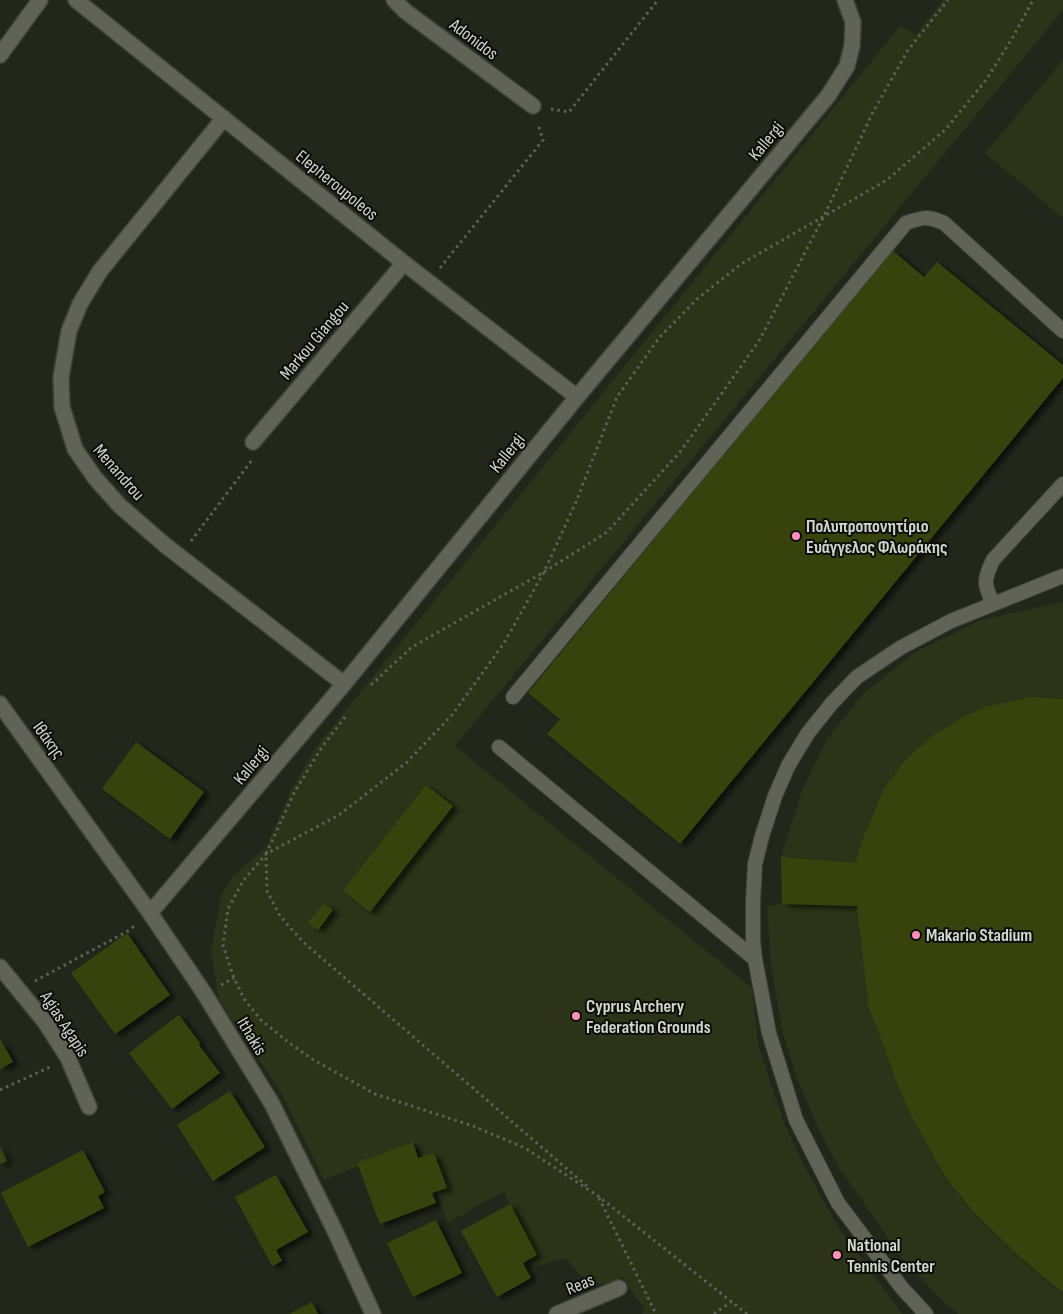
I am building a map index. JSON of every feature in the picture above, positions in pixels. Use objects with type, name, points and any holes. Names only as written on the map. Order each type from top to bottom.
[{"type":"street","points":[[0,55],[40,0]]},
{"type":"street","name":"Elepheroupoleos","points":[[76,0],[404,263],[576,397]]},
{"type":"street","name":"Adonidos","points":[[394,0],[405,11],[533,106]]},
{"type":"street","name":"Kallergi","points":[[150,913],[344,684],[576,397],[828,96],[847,66],[852,46],[853,22],[845,0]]},
{"type":"street","name":"Menandrou","points":[[224,118],[100,270],[80,304],[69,331],[61,377],[62,407],[75,449],[95,478],[120,506],[179,556],[344,684]]},
{"type":"street","name":"Markou Giangou","points":[[253,442],[404,263]]},
{"type":"street","name":"Ιθάκης","points":[[0,704],[66,797]]},
{"type":"street","name":"Ithakis","points":[[66,797],[150,913],[204,993],[272,1104],[334,1229],[373,1314]]},
{"type":"street","name":"Agias Agapis","points":[[0,967],[45,1022],[68,1058],[89,1107]]},
{"type":"street","name":"Reas","points":[[556,1314],[619,1288]]},
{"type":"lane","points":[[513,697],[906,224],[922,218],[934,219],[944,223],[1063,330]]},
{"type":"lane","points":[[993,604],[985,582],[986,574],[993,560],[1063,484]]},
{"type":"lane","points":[[926,1314],[902,1288],[838,1203],[796,1120],[769,1033],[755,959],[752,940],[755,864],[775,796],[788,766],[808,733],[832,703],[857,677],[900,648],[951,621],[1063,576]]},
{"type":"lane","points":[[498,747],[755,959]]},
{"type":"path","points":[[428,282],[543,140],[533,106],[569,112],[658,0]]},
{"type":"path","points":[[748,1314],[598,1196],[525,1148],[473,1126],[374,1094],[312,1059],[288,1042],[261,1020],[244,999],[232,974],[223,945],[228,909],[243,881],[266,854],[339,815],[406,763],[452,715],[504,643],[544,572],[576,502],[617,397],[659,338],[696,298],[741,264],[887,180],[946,129],[986,80],[1033,0]]},
{"type":"path","points":[[179,556],[252,460],[253,442]]},
{"type":"path","points":[[19,990],[128,931],[150,913]]},
{"type":"path","points":[[0,1090],[68,1058]]},
{"type":"path","points":[[598,1196],[656,1314]]},
{"type":"path","points":[[714,1314],[732,1301]]},
{"type":"green space","points":[[943,0],[1063,0],[1063,10],[455,746],[752,988],[758,1044],[783,1120],[802,1162],[840,1230],[902,1314],[642,1314],[645,1308],[623,1277],[610,1285],[589,1282],[578,1273],[566,1258],[534,1267],[504,1191],[448,1223],[416,1143],[324,1180],[282,1094],[219,1000],[211,952],[221,896],[232,877],[266,847],[292,788],[316,747],[900,26],[916,34]]},
{"type":"green space","points":[[1063,60],[1063,218],[985,153]]},
{"type":"green space","name":"Makario Stadium","points":[[1063,602],[1063,1314],[958,1314],[901,1257],[840,1169],[820,1132],[797,1078],[783,1033],[771,965],[767,906],[782,904],[781,857],[803,788],[827,739],[864,693],[916,652],[981,620]]},
{"type":"building","name":"Πολυπροπονητίριο Ευάγγελος Φλωράκης","points":[[892,250],[924,277],[937,262],[1063,365],[1063,378],[680,844],[547,734],[560,719],[528,693]]},
{"type":"building","points":[[1032,697],[1063,699],[1063,1292],[1017,1254],[972,1210],[938,1164],[911,1115],[896,1081],[869,1008],[857,906],[782,904],[781,857],[856,863],[861,843],[884,789],[903,763],[935,734],[965,716],[985,707]]},
{"type":"building","points":[[136,742],[204,792],[170,839],[102,789]]},
{"type":"building","points":[[426,785],[453,806],[370,912],[343,891]]},
{"type":"building","points":[[324,903],[333,910],[318,930],[308,923]]},
{"type":"building","points":[[127,933],[170,995],[115,1034],[71,973]]},
{"type":"building","points":[[179,1015],[220,1073],[172,1109],[129,1053]]},
{"type":"building","points":[[0,1039],[13,1062],[0,1069]]},
{"type":"building","points":[[230,1091],[265,1147],[213,1181],[177,1125]]},
{"type":"building","points":[[413,1142],[418,1158],[434,1153],[447,1188],[432,1193],[436,1203],[380,1224],[357,1163]]},
{"type":"building","points":[[0,1146],[7,1161],[0,1164]]},
{"type":"building","points":[[83,1150],[105,1192],[98,1196],[104,1208],[28,1247],[1,1193]]},
{"type":"building","points":[[276,1175],[308,1232],[276,1250],[282,1261],[272,1266],[235,1197]]},
{"type":"building","points":[[510,1204],[537,1255],[523,1263],[531,1278],[497,1297],[461,1231]]},
{"type":"building","points":[[436,1220],[462,1273],[413,1297],[387,1243]]},
{"type":"building","points":[[312,1302],[318,1314],[289,1314]]},
{"type":"place","name":"Πολυπροπονητίριο Ευάγγελος Φλωράκης","points":[[796,536]]},
{"type":"place","name":"Makario Stadium","points":[[916,935]]},
{"type":"place","name":"Cyprus Archery Federation Grounds","points":[[576,1016]]},
{"type":"place","name":"National Tennis Center","points":[[837,1255]]}]
